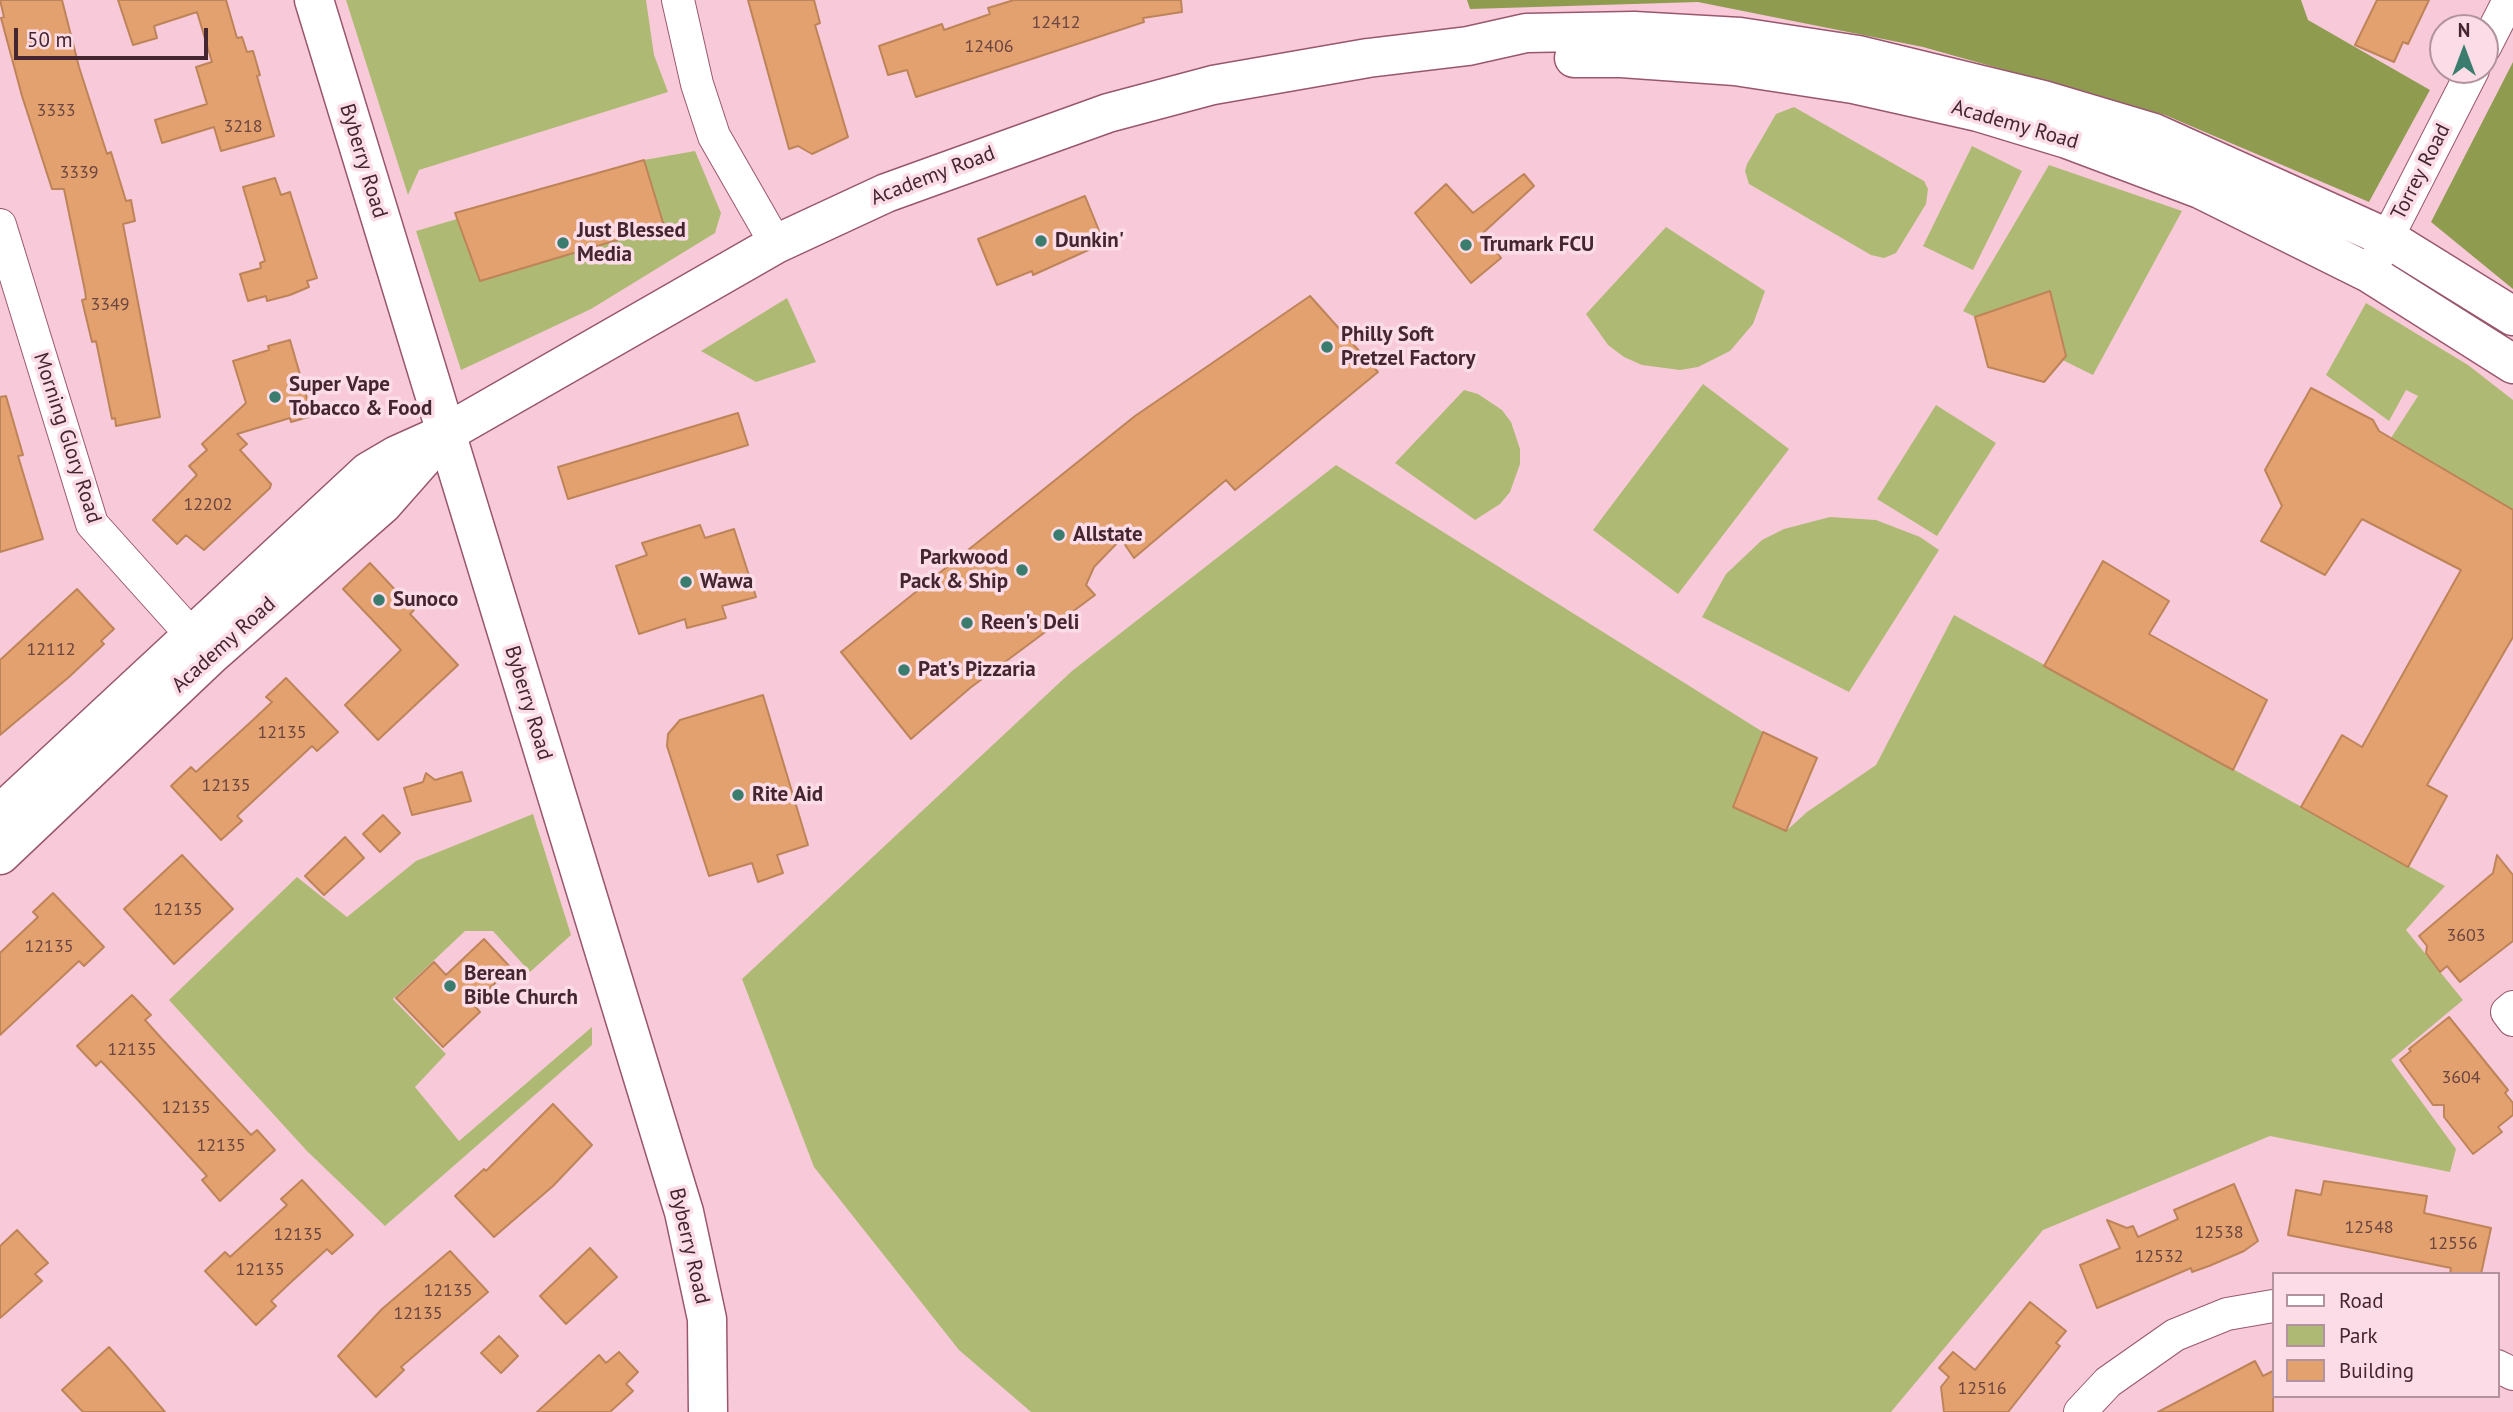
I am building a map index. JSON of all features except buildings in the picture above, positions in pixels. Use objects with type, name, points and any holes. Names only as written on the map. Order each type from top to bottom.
[{"type":"main road","name":"Byberry Road","points":[[314,0],[684,1212],[707,1320],[708,1412]]},
{"type":"main road","name":"Academy Road","points":[[0,855],[369,472],[397,455],[446,433],[776,244],[886,193],[1108,113],[1213,85],[1368,58],[1468,46],[1526,33],[1634,31],[1740,37],[1858,55],[2031,97],[2154,133],[2387,238],[2513,316]]},
{"type":"main road","name":"Academy Road","points":[[1468,46],[1528,59],[1621,58],[1735,66],[1853,84],[1978,112],[2067,139],[2200,189],[2369,273],[2513,364]]},
{"type":"main road","name":"Academy Road","points":[[0,814],[201,646]]},
{"type":"street","points":[[678,0],[697,84],[714,135],[776,244]]},
{"type":"street","points":[[2499,20],[2509,0]]},
{"type":"street","name":"Torrey Road","points":[[2369,273],[2466,84]]},
{"type":"street","name":"Morning Glory Road","points":[[0,225],[92,524],[201,646]]},
{"type":"street","points":[[2513,1007],[2507,1012],[2513,1020]]},
{"type":"street","points":[[2080,1412],[2108,1382],[2175,1335],[2227,1314],[2272,1307]]},
{"type":"green space","points":[[346,0],[646,0],[654,55],[668,92],[419,170],[408,195]]},
{"type":"green space","points":[[1467,0],[2301,0],[2308,20],[2430,90],[2369,202],[2165,115],[1923,47],[1698,2],[1470,9]]},
{"type":"green space","points":[[2513,62],[2513,289],[2431,222]]},
{"type":"green space","points":[[1794,107],[1924,181],[1928,189],[1926,204],[1896,253],[1884,258],[1871,255],[1749,184],[1745,171],[1747,164],[1776,114]]},
{"type":"green space","points":[[1972,146],[2022,171],[1973,270],[1923,246]]},
{"type":"green space","points":[[695,151],[721,213],[715,233],[591,309],[461,370],[416,231],[457,219],[480,281],[664,226],[644,160]]},
{"type":"green space","points":[[2049,165],[2182,211],[2093,375],[1963,311]]},
{"type":"green space","points":[[1666,227],[1765,291],[1753,324],[1730,351],[1698,367],[1680,370],[1642,365],[1624,357],[1608,345],[1586,314]]},
{"type":"green space","points":[[787,298],[816,362],[756,382],[701,351]]},
{"type":"green space","points":[[2366,303],[2468,365],[2513,400],[2513,510],[2391,438],[2418,396],[2406,390],[2389,421],[2326,375]]},
{"type":"green space","points":[[1703,384],[1789,449],[1678,594],[1593,530]]},
{"type":"green space","points":[[1464,390],[1478,394],[1502,410],[1511,422],[1520,449],[1520,464],[1510,492],[1500,504],[1475,520],[1395,463]]},
{"type":"green space","points":[[1936,405],[1996,443],[1937,536],[1877,499]]},
{"type":"green space","points":[[1336,465],[1763,732],[1734,807],[1786,831],[1807,812],[1876,765],[1954,615],[2445,886],[2406,930],[2463,1000],[2391,1060],[2456,1149],[2450,1172],[2270,1136],[2043,1230],[1891,1412],[1031,1412],[959,1350],[814,1167],[742,979],[1072,671]]},
{"type":"green space","points":[[1830,517],[1876,520],[1920,537],[1939,550],[1849,692],[1702,617],[1726,574],[1762,540],[1784,529]]},
{"type":"green space","points":[[533,814],[571,935],[530,972],[493,931],[465,931],[393,999],[446,1054],[415,1087],[459,1141],[592,1027],[592,1045],[385,1226],[307,1151],[169,1000],[297,877],[347,917],[416,861]]},
{"type":"place","name":"Dunkin'","points":[[1041,241]]},
{"type":"place","name":"Just Blessed Media","points":[[563,243]]},
{"type":"place","name":"Trumark FCU","points":[[1466,245]]},
{"type":"place","name":"Philly Soft Pretzel Factory","points":[[1327,347]]},
{"type":"place","name":"Super Vape Tobacco & Food","points":[[275,397]]},
{"type":"place","name":"Allstate","points":[[1059,535]]},
{"type":"place","name":"Parkwood Pack & Ship","points":[[1022,570]]},
{"type":"place","name":"Wawa","points":[[686,582]]},
{"type":"place","name":"Sunoco","points":[[379,600]]},
{"type":"place","name":"Reen's Deli","points":[[967,623]]},
{"type":"place","name":"Pat's Pizzaria","points":[[904,670]]},
{"type":"place","name":"Rite Aid","points":[[738,795]]},
{"type":"place","name":"Berean Bible Church","points":[[450,986]]}]
